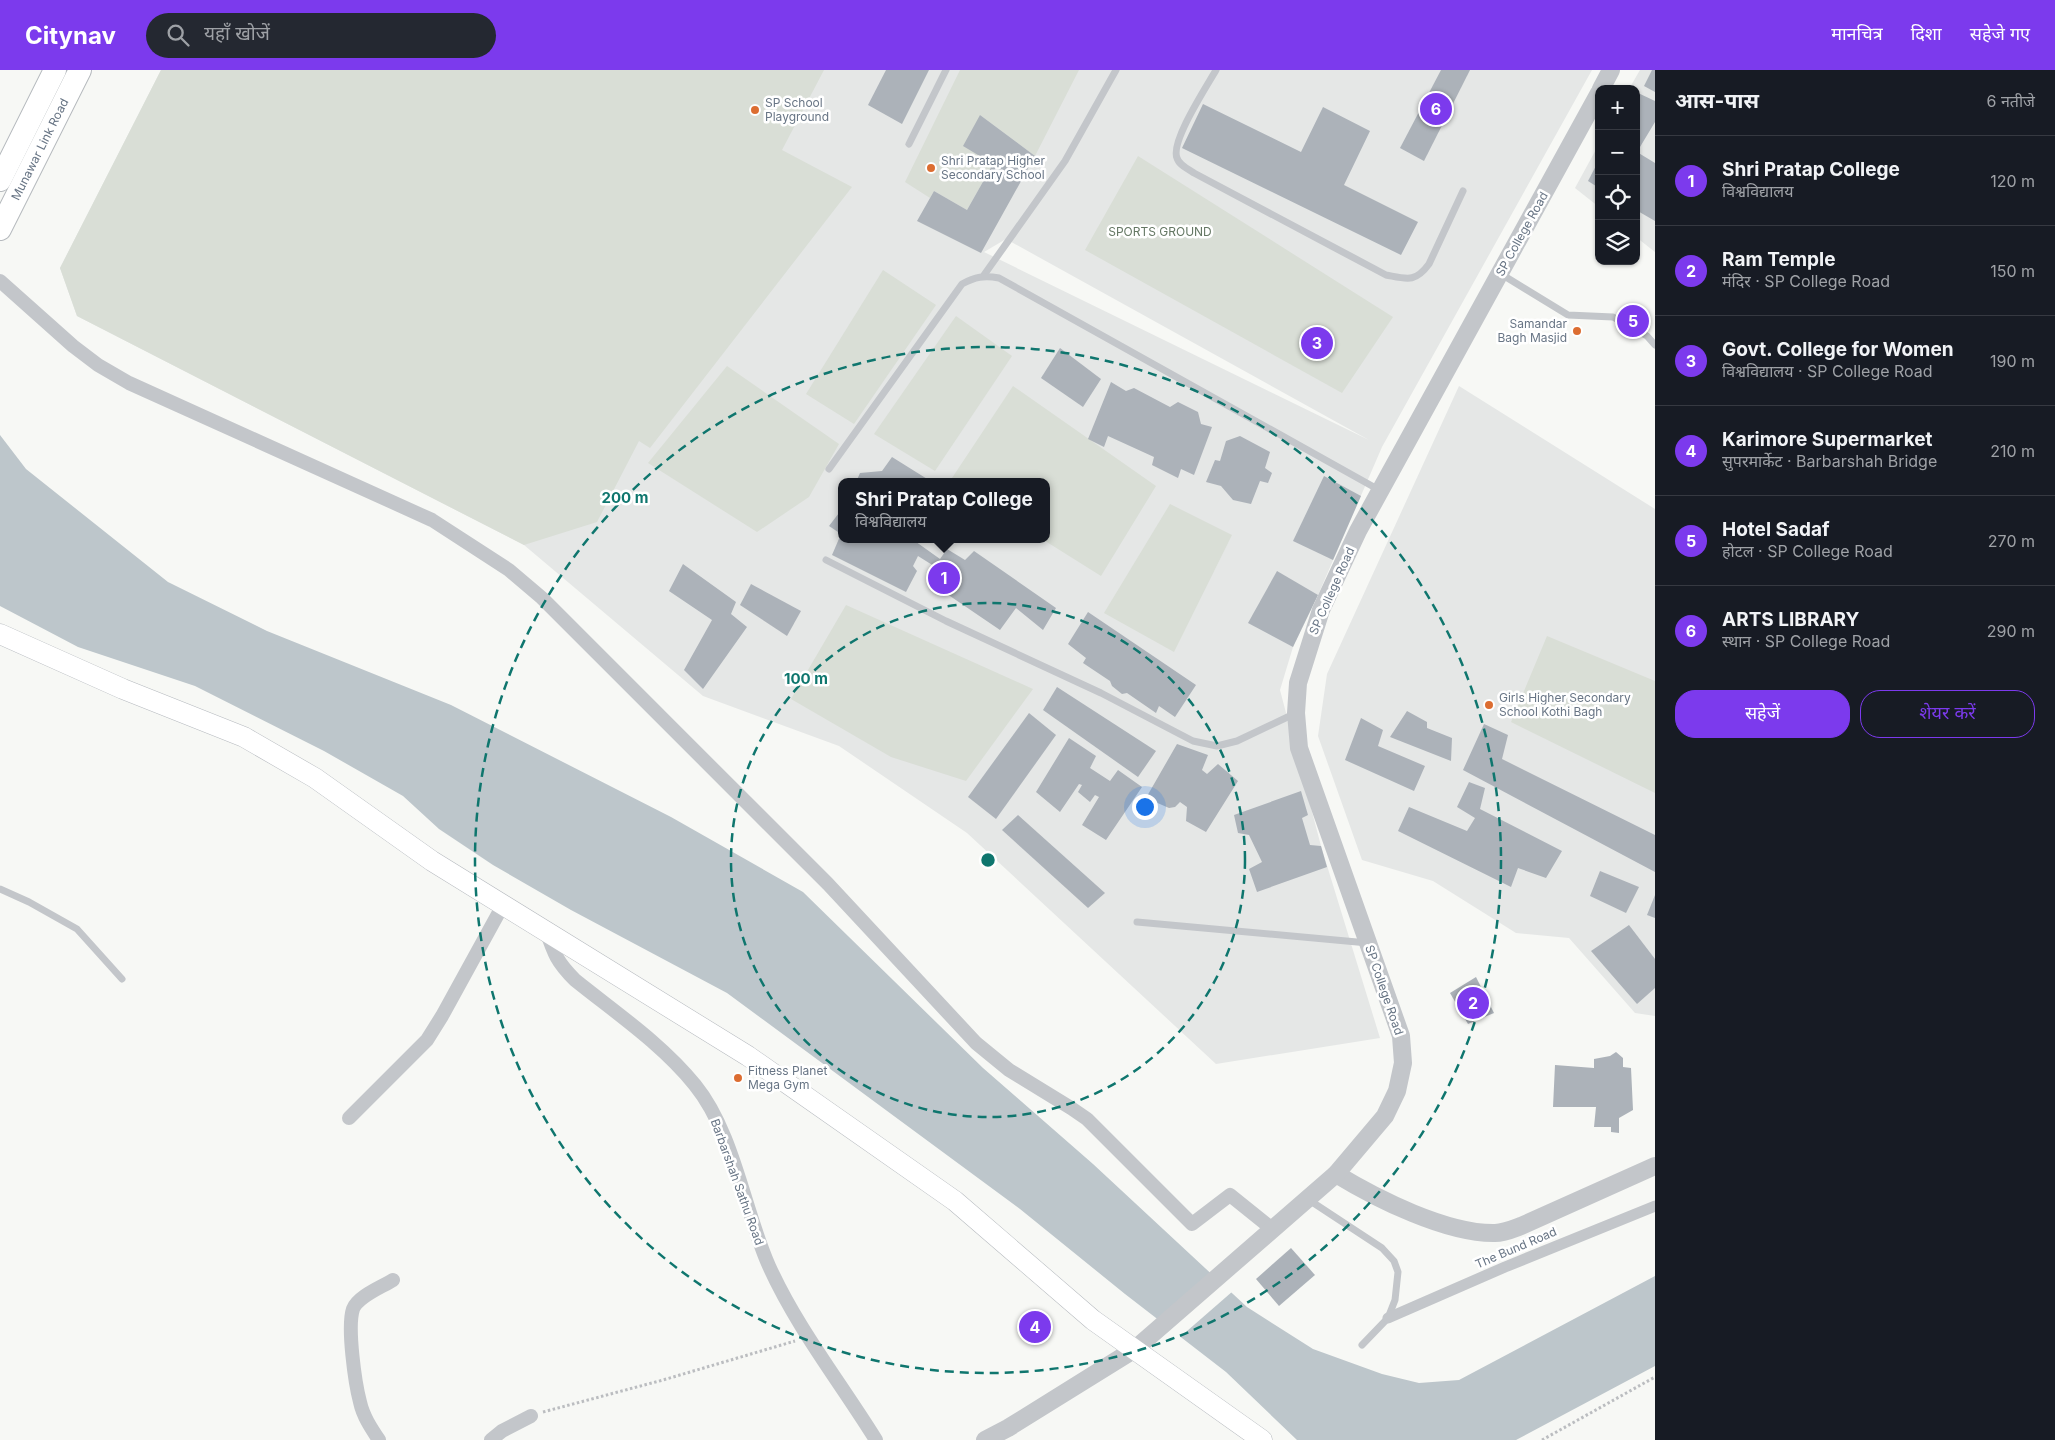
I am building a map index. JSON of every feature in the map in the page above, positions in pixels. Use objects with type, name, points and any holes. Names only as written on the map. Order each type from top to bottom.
[{"type":"main road","name":"Munawar Link Road","points":[[0,180],[55,70]]},
{"type":"main road","name":"Munawar Link Road","points":[[0,229],[80,70]]},
{"type":"main road","points":[[0,634],[123,689],[244,737],[315,778],[432,861],[748,1056],[955,1201],[1093,1320],[1262,1440]]},
{"type":"street","points":[[1603,85],[1611,70]]},
{"type":"street","name":"SP College Road","points":[[985,1440],[1008,1428],[1135,1349],[1271,1228],[1336,1174],[1385,1116],[1397,1091],[1403,1063],[1401,1036],[1300,748],[1296,712],[1298,683],[1321,610],[1358,531],[1595,100]]},
{"type":"street","points":[[0,281],[73,346],[98,365],[128,383],[432,520],[509,570],[542,598],[754,808],[992,1058],[1087,1119],[1192,1224],[1230,1196],[1271,1228]]},
{"type":"street","points":[[349,1118],[427,1040],[503,905]]},
{"type":"street","name":"Barbarshah Sathu Road","points":[[546,930],[554,955],[562,967],[677,1065],[696,1085],[708,1104],[723,1136],[758,1240],[771,1269],[807,1337],[876,1440]]},
{"type":"street","points":[[1336,1174],[1368,1194],[1410,1212],[1469,1232],[1498,1234],[1521,1226],[1655,1166]]},
{"type":"street","name":"The Bund Road","points":[[1388,1318],[1505,1267],[1655,1206]]},
{"type":"street","points":[[379,1440],[360,1404],[355,1380],[352,1320],[353,1309],[360,1301],[393,1280]]},
{"type":"street","points":[[491,1440],[502,1431],[531,1416]]},
{"type":"lane","points":[[909,144],[946,70]]},
{"type":"lane","points":[[984,275],[1064,161],[1116,70]]},
{"type":"lane","points":[[1216,70],[1177,141],[1176,158],[1181,164],[1203,178],[1386,275],[1411,279],[1421,274],[1429,264],[1463,191]]},
{"type":"lane","points":[[1501,274],[1568,315],[1613,317],[1647,336],[1655,344]]},
{"type":"lane","points":[[829,469],[962,284],[972,278],[984,275],[999,278],[1381,491]]},
{"type":"lane","points":[[826,560],[946,621],[1101,693],[1193,741],[1217,746],[1237,741],[1296,712]]},
{"type":"lane","points":[[0,888],[30,902],[77,929],[122,979]]},
{"type":"lane","points":[[1137,922],[1368,943]]},
{"type":"lane","points":[[1308,1199],[1382,1248],[1394,1262],[1398,1272],[1395,1300],[1388,1318],[1362,1345]]},
{"type":"path","points":[[531,1416],[663,1380],[807,1337]]},
{"type":"path","points":[[1542,1440],[1655,1378]]},
{"type":"shaded area","points":[[161,70],[1592,70],[1382,447],[1318,595],[1293,647],[1280,690],[1321,846],[1380,1038],[1216,1064],[967,833],[839,746],[703,696],[524,545],[77,316],[60,268]],"holes":[[[1006,239],[1369,440],[984,252]]]},
{"type":"shaded area","points":[[1640,70],[1655,70],[1655,252],[1640,240],[1640,85],[1631,85]]},
{"type":"shaded area","points":[[1595,151],[1595,204],[1575,188]]},
{"type":"shaded area","name":"Girls Higher Secondary School Kothi Bagh","points":[[1459,386],[1655,509],[1655,1016],[1635,1013],[1569,938],[1516,933],[1433,881],[1362,860],[1318,736],[1327,674]]},
{"type":"shaded area","points":[[0,435],[26,469],[168,582],[267,631],[451,705],[671,817],[803,892],[983,1068],[1093,1164],[1247,1307],[1313,1349],[1382,1374],[1419,1383],[1459,1380],[1655,1276],[1655,1366],[1516,1440],[1297,1440],[1226,1372],[1125,1294],[1020,1209],[727,993],[571,910],[493,865],[439,829],[403,796],[324,751],[195,686],[78,647],[0,606]]},
{"type":"green space","points":[[161,70],[824,70],[782,150],[852,187],[650,448],[639,441],[597,522],[524,545],[77,316],[60,268]]},
{"type":"green space","points":[[960,70],[1079,70],[1035,156],[980,115],[993,164],[967,210],[934,191],[930,198],[905,182]]},
{"type":"green space","name":"SPORTS GROUND","points":[[1138,156],[1393,317],[1342,393],[1085,250]]},
{"type":"green space","points":[[883,270],[936,305],[854,424],[806,394]]},
{"type":"green space","points":[[956,316],[1012,356],[935,471],[874,434]]},
{"type":"green space","points":[[727,366],[839,444],[809,497],[757,532],[648,463]]},
{"type":"green space","points":[[1013,386],[1156,486],[1101,576],[1048,543],[1050,543],[1050,478],[952,478]]},
{"type":"green space","points":[[1170,504],[1232,535],[1174,652],[1104,613]]},
{"type":"green space","points":[[846,605],[1033,689],[966,781],[891,757],[791,699]]},
{"type":"green space","points":[[1547,636],[1655,681],[1655,793],[1511,722]]},
{"type":"pier","points":[[1212,1271],[1233,1291],[1179,1338],[1156,1321]]},
{"type":"building","points":[[886,70],[929,70],[902,124],[868,105]]},
{"type":"building","points":[[1441,70],[1470,70],[1424,161],[1400,148]]},
{"type":"building","points":[[1652,70],[1655,70],[1655,92],[1644,86]]},
{"type":"building","points":[[1640,94],[1655,101],[1655,122],[1640,147]]},
{"type":"building","points":[[1203,104],[1301,152],[1323,107],[1370,131],[1344,185],[1418,222],[1401,255],[1182,148]]},
{"type":"building","points":[[980,115],[1035,156],[981,253],[917,221],[934,191],[967,210],[993,164],[963,146]]},
{"type":"building","points":[[1640,154],[1655,163],[1655,221],[1640,212]]},
{"type":"building","points":[[1595,168],[1595,185],[1588,181]]},
{"type":"building","points":[[1060,348],[1101,379],[1083,407],[1041,378]]},
{"type":"building","points":[[1111,382],[1126,391],[1134,388],[1170,407],[1178,402],[1198,412],[1201,424],[1212,427],[1194,475],[1181,469],[1178,478],[1152,465],[1154,457],[1108,436],[1104,447],[1088,439]]},
{"type":"building","points":[[1240,436],[1270,452],[1265,468],[1272,473],[1268,483],[1260,481],[1251,504],[1233,500],[1221,486],[1206,482],[1215,460],[1220,461],[1226,441]]},
{"type":"building","points":[[892,457],[926,478],[858,478],[860,473],[882,471]]},
{"type":"building","points":[[1324,476],[1361,496],[1333,560],[1293,541]]},
{"type":"building","points":[[838,514],[838,532],[829,526]]},
{"type":"building","points":[[838,541],[838,543],[918,543],[940,559],[947,549],[965,560],[974,551],[1056,608],[1043,630],[1016,608],[1000,630],[947,594],[953,578],[918,556],[913,566],[917,571],[906,592],[832,555]]},
{"type":"building","points":[[683,564],[736,602],[731,614],[747,627],[703,689],[684,670],[712,620],[669,591]]},
{"type":"building","points":[[1277,571],[1318,595],[1293,647],[1248,623]]},
{"type":"building","points":[[751,584],[801,611],[787,636],[740,605]]},
{"type":"building","points":[[1088,612],[1196,685],[1175,717],[1159,706],[1156,713],[1127,693],[1122,694],[1112,686],[1110,681],[1083,663],[1086,658],[1068,644]]},
{"type":"building","points":[[1057,687],[1156,751],[1138,777],[1043,710]]},
{"type":"building","points":[[1407,711],[1427,722],[1427,728],[1452,738],[1451,761],[1390,737]]},
{"type":"building","points":[[1029,713],[1056,735],[996,819],[968,797]]},
{"type":"building","points":[[1361,718],[1383,730],[1378,746],[1425,766],[1414,791],[1345,760]]},
{"type":"building","points":[[1484,724],[1508,735],[1502,759],[1655,835],[1655,872],[1463,770]]},
{"type":"building","points":[[1069,738],[1096,756],[1090,768],[1110,781],[1118,770],[1142,787],[1106,840],[1082,825],[1099,797],[1095,795],[1090,802],[1078,792],[1082,785],[1079,784],[1060,812],[1036,792]]},
{"type":"building","points":[[1177,744],[1208,755],[1202,770],[1207,774],[1218,764],[1238,781],[1206,832],[1186,821],[1187,807],[1180,802],[1175,807],[1169,808],[1146,798]]},
{"type":"building","points":[[1469,782],[1485,788],[1480,809],[1562,851],[1546,878],[1518,868],[1511,887],[1398,831],[1409,807],[1467,831],[1475,818],[1457,807]]},
{"type":"building","points":[[1301,791],[1308,815],[1302,818],[1310,845],[1321,846],[1327,867],[1257,892],[1249,869],[1262,862],[1249,835],[1238,833],[1234,815]]},
{"type":"building","points":[[1018,815],[1105,893],[1088,908],[1002,830]]},
{"type":"building","points":[[1600,871],[1639,887],[1626,913],[1590,896]]},
{"type":"building","points":[[1655,895],[1655,918],[1647,915]]},
{"type":"building","points":[[1629,925],[1655,959],[1655,988],[1637,1004],[1591,951]]},
{"type":"building","points":[[1476,977],[1494,1013],[1468,1024],[1450,993]]},
{"type":"building","points":[[1616,1052],[1623,1058],[1623,1067],[1631,1068],[1633,1110],[1619,1118],[1619,1133],[1611,1132],[1611,1127],[1594,1127],[1596,1107],[1553,1107],[1555,1065],[1594,1068],[1594,1059],[1610,1056]]},
{"type":"building","points":[[1291,1248],[1315,1275],[1279,1306],[1256,1279]]},
{"type":"place","name":"ARTS LIBRARY","points":[[1436,109]]},
{"type":"place","name":"SP School Playground","points":[[755,110]]},
{"type":"place","name":"Shri Pratap Higher Secondary School","points":[[931,168]]},
{"type":"place","name":"Hotel Sadaf","points":[[1633,321]]},
{"type":"place","name":"Samandar Bagh Masjid","points":[[1577,331]]},
{"type":"place","name":"Govt. College for Women","points":[[1317,343]]},
{"type":"place","name":"Shri Pratap College","points":[[944,578]]},
{"type":"place","name":"Girls Higher Secondary School Kothi Bagh","points":[[1489,705]]},
{"type":"place","name":"Ram Temple","points":[[1473,1003]]},
{"type":"place","name":"Fitness Planet Mega Gym","points":[[738,1078]]},
{"type":"place","name":"Karimore Supermarket","points":[[1035,1327]]}]
